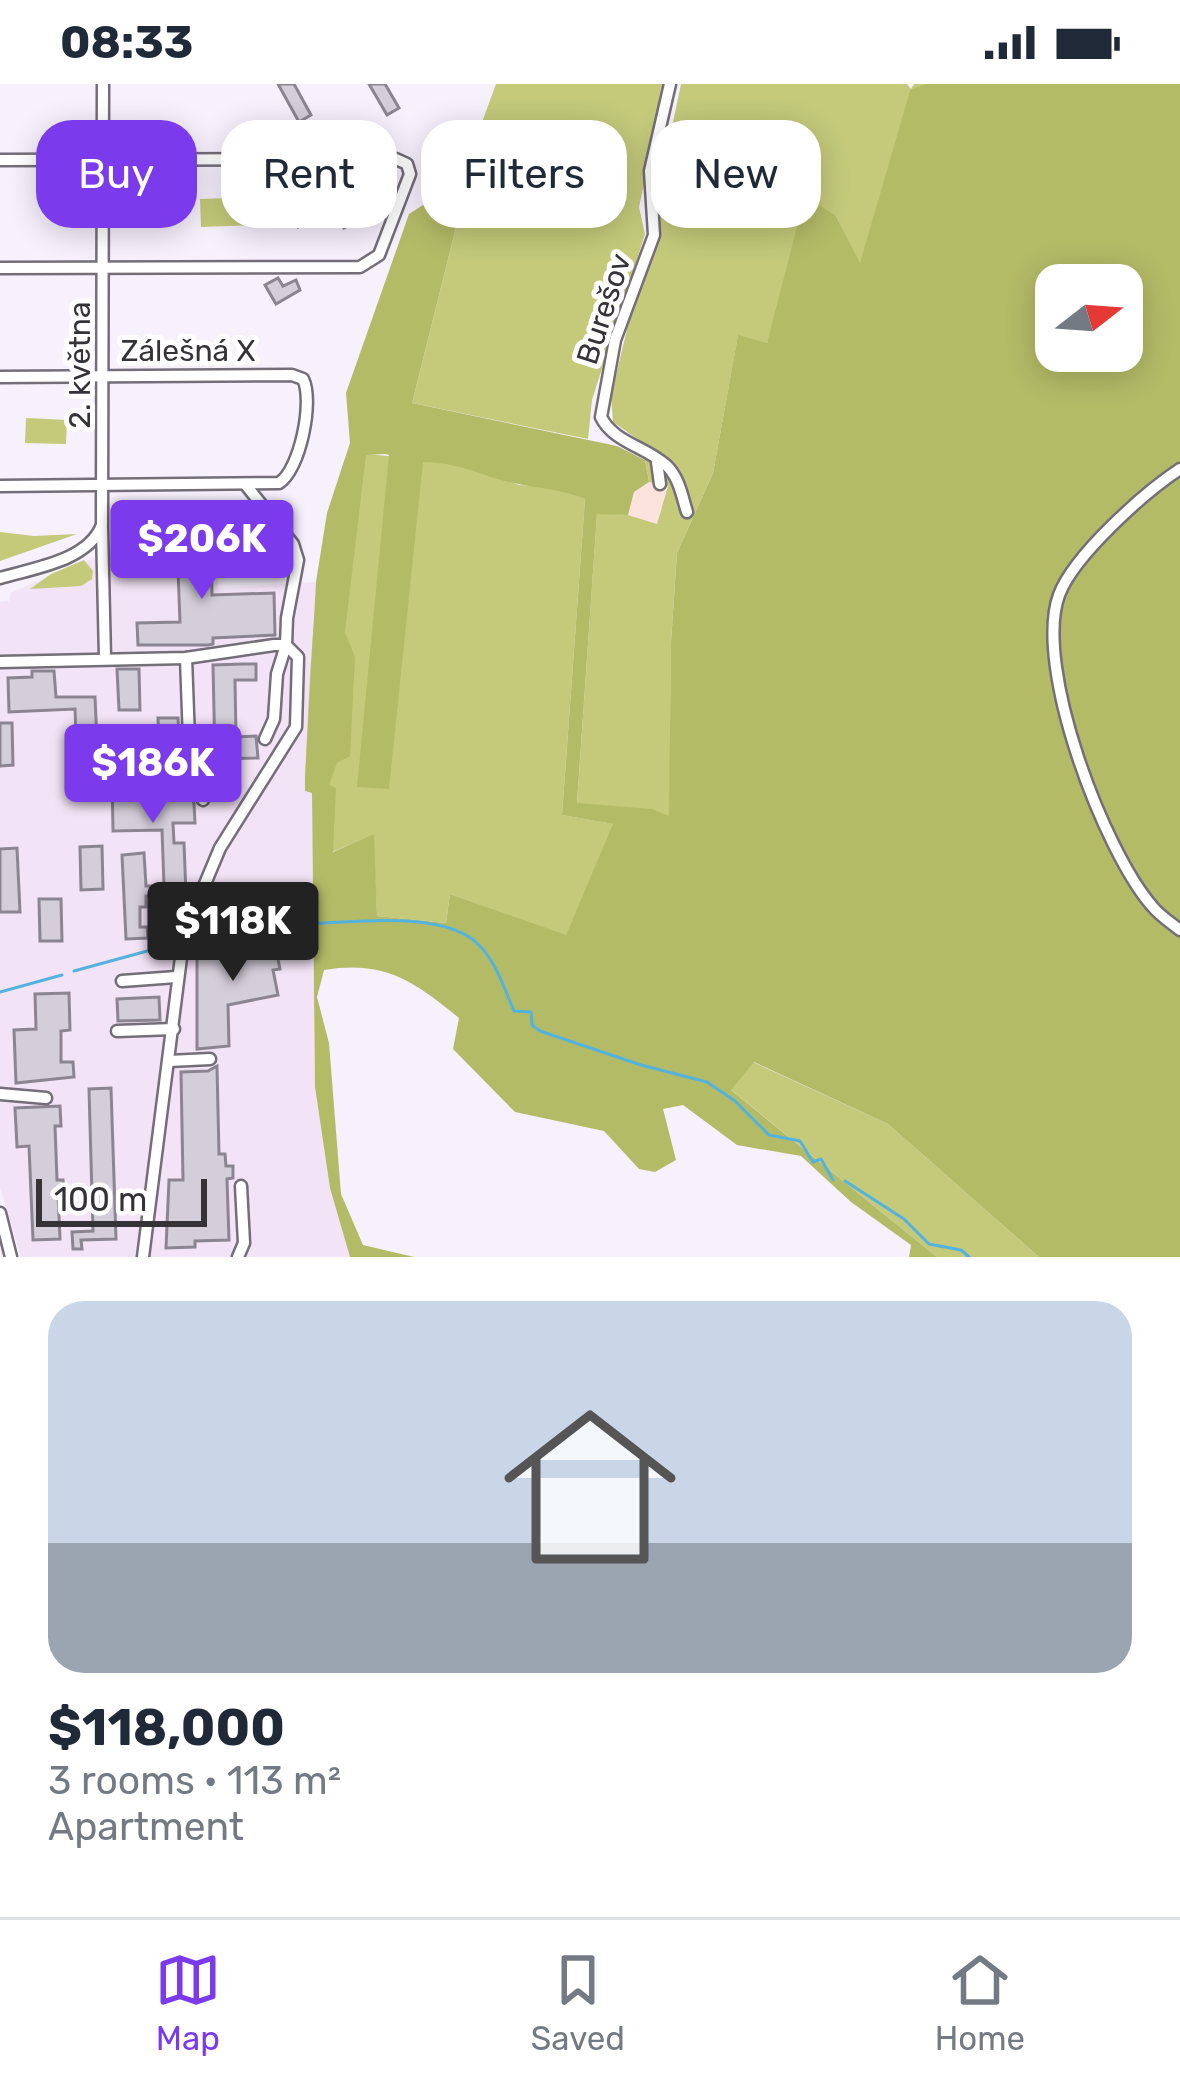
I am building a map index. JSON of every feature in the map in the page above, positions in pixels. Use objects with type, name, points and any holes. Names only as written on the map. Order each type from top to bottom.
[{"type":"street","name":"2. května","points":[[103,84],[103,120]]},
{"type":"street","name":"Burešov","points":[[670,84],[650,171],[654,235],[615,340],[601,417],[606,428],[668,467],[687,512]]},
{"type":"street","points":[[0,160],[36,160]]},
{"type":"street","points":[[0,268],[356,268],[369,264],[381,251],[410,174],[404,161],[197,160]]},
{"type":"street","name":"2. května","points":[[104,228],[105,658]]},
{"type":"street","name":"Zálešná X","points":[[0,376],[292,375],[303,379],[308,397],[293,472],[279,483],[245,484]]},
{"type":"street","points":[[656,459],[660,484]]},
{"type":"street","points":[[1180,469],[1103,537],[1070,576],[1058,596],[1054,624],[1078,759],[1110,838],[1151,906],[1180,930]]},
{"type":"street","points":[[0,486],[245,484],[293,544],[298,560],[274,719],[266,739]]},
{"type":"street","points":[[0,578],[81,550],[93,543],[102,525]]},
{"type":"street","points":[[0,662],[186,658],[286,645]]},
{"type":"street","points":[[144,1257],[184,934],[220,848],[296,727],[298,661],[286,645]]},
{"type":"street","points":[[186,658],[190,766],[200,776],[203,800]]},
{"type":"street","points":[[228,909],[251,919],[282,921]]},
{"type":"street","points":[[122,981],[176,977]]},
{"type":"street","points":[[117,1031],[174,1029]]},
{"type":"street","points":[[169,1061],[210,1059]]},
{"type":"street","points":[[0,1094],[46,1098]]},
{"type":"street","points":[[238,1257],[244,1243],[242,1186]]},
{"type":"street","points":[[0,1213],[11,1257]]},
{"type":"shaded area","points":[[649,482],[668,485],[657,524],[628,515],[634,492]]},
{"type":"shaded area","points":[[217,543],[218,588],[316,582],[305,790],[312,792],[315,1087],[330,1188],[350,1257],[21,1257],[0,1187],[0,602],[9,601],[10,593],[115,549]]},
{"type":"green space","points":[[496,84],[666,84],[658,120],[651,120],[651,152],[639,207],[645,234],[592,400],[588,439],[412,403],[456,228],[627,228],[627,120],[483,120]]},
{"type":"green space","points":[[681,84],[907,84],[911,89],[914,84],[925,84],[910,91],[860,265],[836,216],[766,344],[738,336],[713,473],[677,553],[671,642],[670,817],[577,804],[597,513],[628,515],[657,524],[668,486],[649,482],[645,460],[660,455],[613,422],[611,396],[630,317],[658,228],[821,228],[821,120],[673,120]]},
{"type":"green space","points":[[925,84],[1180,84],[1180,1257],[1039,1257],[888,1124],[754,1062],[731,1090],[937,1257],[909,1257],[911,1245],[851,1202],[801,1156],[737,1145],[683,1105],[663,1109],[676,1160],[655,1172],[639,1169],[604,1131],[515,1112],[453,1049],[459,1018],[427,993],[381,971],[345,968],[324,970],[317,997],[329,1043],[341,1194],[363,1245],[414,1257],[350,1257],[330,1188],[315,1087],[312,793],[305,791],[305,778],[316,582],[327,513],[350,443],[346,393],[409,214],[421,206],[421,228],[456,228],[412,403],[617,446],[645,460],[649,482],[634,492],[628,515],[597,514],[577,803],[652,809],[669,816],[677,553],[713,473],[738,335],[767,343],[797,228],[821,228],[821,206],[836,216],[860,263],[910,90]],"holes":[[[366,455],[389,455],[357,787],[389,789],[423,462],[585,499],[562,815],[613,824],[566,935],[450,894],[446,923],[377,916],[374,834],[333,852],[336,788],[329,785],[337,763],[350,756],[355,657],[345,632]]]},
{"type":"green space","points":[[221,198],[221,226],[201,227],[200,199]]},
{"type":"green space","points":[[26,418],[67,420],[66,444],[25,443]]},
{"type":"green space","points":[[368,454],[457,463],[519,485],[561,488],[585,499],[562,815],[614,824],[566,936],[450,894],[446,923],[377,916],[373,835],[332,852],[335,788],[305,778],[314,617],[325,538],[345,459]]},
{"type":"green space","points":[[0,532],[34,536],[77,534],[0,561]]},
{"type":"green space","points":[[84,560],[93,571],[92,579],[81,586],[30,589],[51,574]]},
{"type":"green space","points":[[753,1062],[888,1124],[1039,1257],[937,1257],[730,1089]]},
{"type":"building","points":[[278,84],[294,84],[311,115],[298,120]]},
{"type":"building","points":[[369,84],[385,84],[399,108],[387,115]]},
{"type":"building","points":[[278,278],[283,286],[296,280],[300,290],[276,304],[265,285]]},
{"type":"building","points":[[211,546],[212,595],[274,593],[275,635],[213,638],[208,645],[138,645],[137,623],[180,622],[178,570],[136,572],[135,549]]},
{"type":"building","points":[[256,664],[256,680],[235,680],[236,737],[256,736],[258,758],[215,759],[213,665]]},
{"type":"building","points":[[117,669],[139,669],[140,710],[119,710]]},
{"type":"building","points":[[32,671],[54,671],[56,697],[95,697],[98,763],[77,763],[75,709],[9,712],[8,678],[32,677]]},
{"type":"building","points":[[158,718],[178,718],[180,760],[171,761],[172,779],[190,781],[194,804],[195,823],[173,823],[174,843],[184,843],[186,895],[146,896],[146,907],[140,907],[140,927],[147,927],[148,938],[126,939],[122,855],[144,853],[146,886],[164,886],[162,830],[113,831],[112,775],[160,774]]},
{"type":"building","points":[[0,723],[12,723],[13,765],[0,766]]},
{"type":"building","points":[[102,846],[103,889],[81,890],[80,847]]},
{"type":"building","points":[[17,848],[20,912],[0,912],[0,849]]},
{"type":"building","points":[[39,899],[61,899],[62,941],[40,941]]},
{"type":"building","points":[[272,931],[280,969],[273,970],[278,995],[228,1005],[229,1046],[197,1049],[197,956],[226,955],[225,941]]},
{"type":"building","points":[[69,993],[70,1030],[61,1031],[61,1062],[73,1062],[74,1077],[16,1083],[14,1030],[36,1029],[35,994]]},
{"type":"building","points":[[159,997],[160,1020],[118,1021],[117,999]]},
{"type":"building","points":[[217,1066],[219,1154],[225,1154],[226,1166],[233,1166],[233,1178],[227,1179],[229,1240],[166,1248],[169,1180],[183,1180],[181,1072]]},
{"type":"building","points":[[111,1088],[116,1239],[81,1240],[82,1249],[73,1249],[72,1232],[93,1231],[89,1089]]},
{"type":"building","points":[[60,1106],[61,1126],[55,1126],[57,1180],[63,1180],[64,1194],[58,1194],[60,1239],[33,1240],[29,1146],[17,1147],[15,1108]]},
{"type":"waterway","points":[[278,925],[412,921],[461,933],[490,960],[514,1011],[531,1012],[532,1025],[540,1031],[707,1082],[735,1101],[769,1135],[800,1141],[813,1162],[821,1159],[833,1180]]},
{"type":"waterway","points":[[223,930],[251,922]]},
{"type":"waterway","points":[[189,939],[210,933]]},
{"type":"waterway","points":[[74,971],[173,944]]},
{"type":"waterway","points":[[0,992],[62,975]]},
{"type":"waterway","points":[[845,1181],[904,1219],[929,1244],[961,1250],[969,1257]]}]
